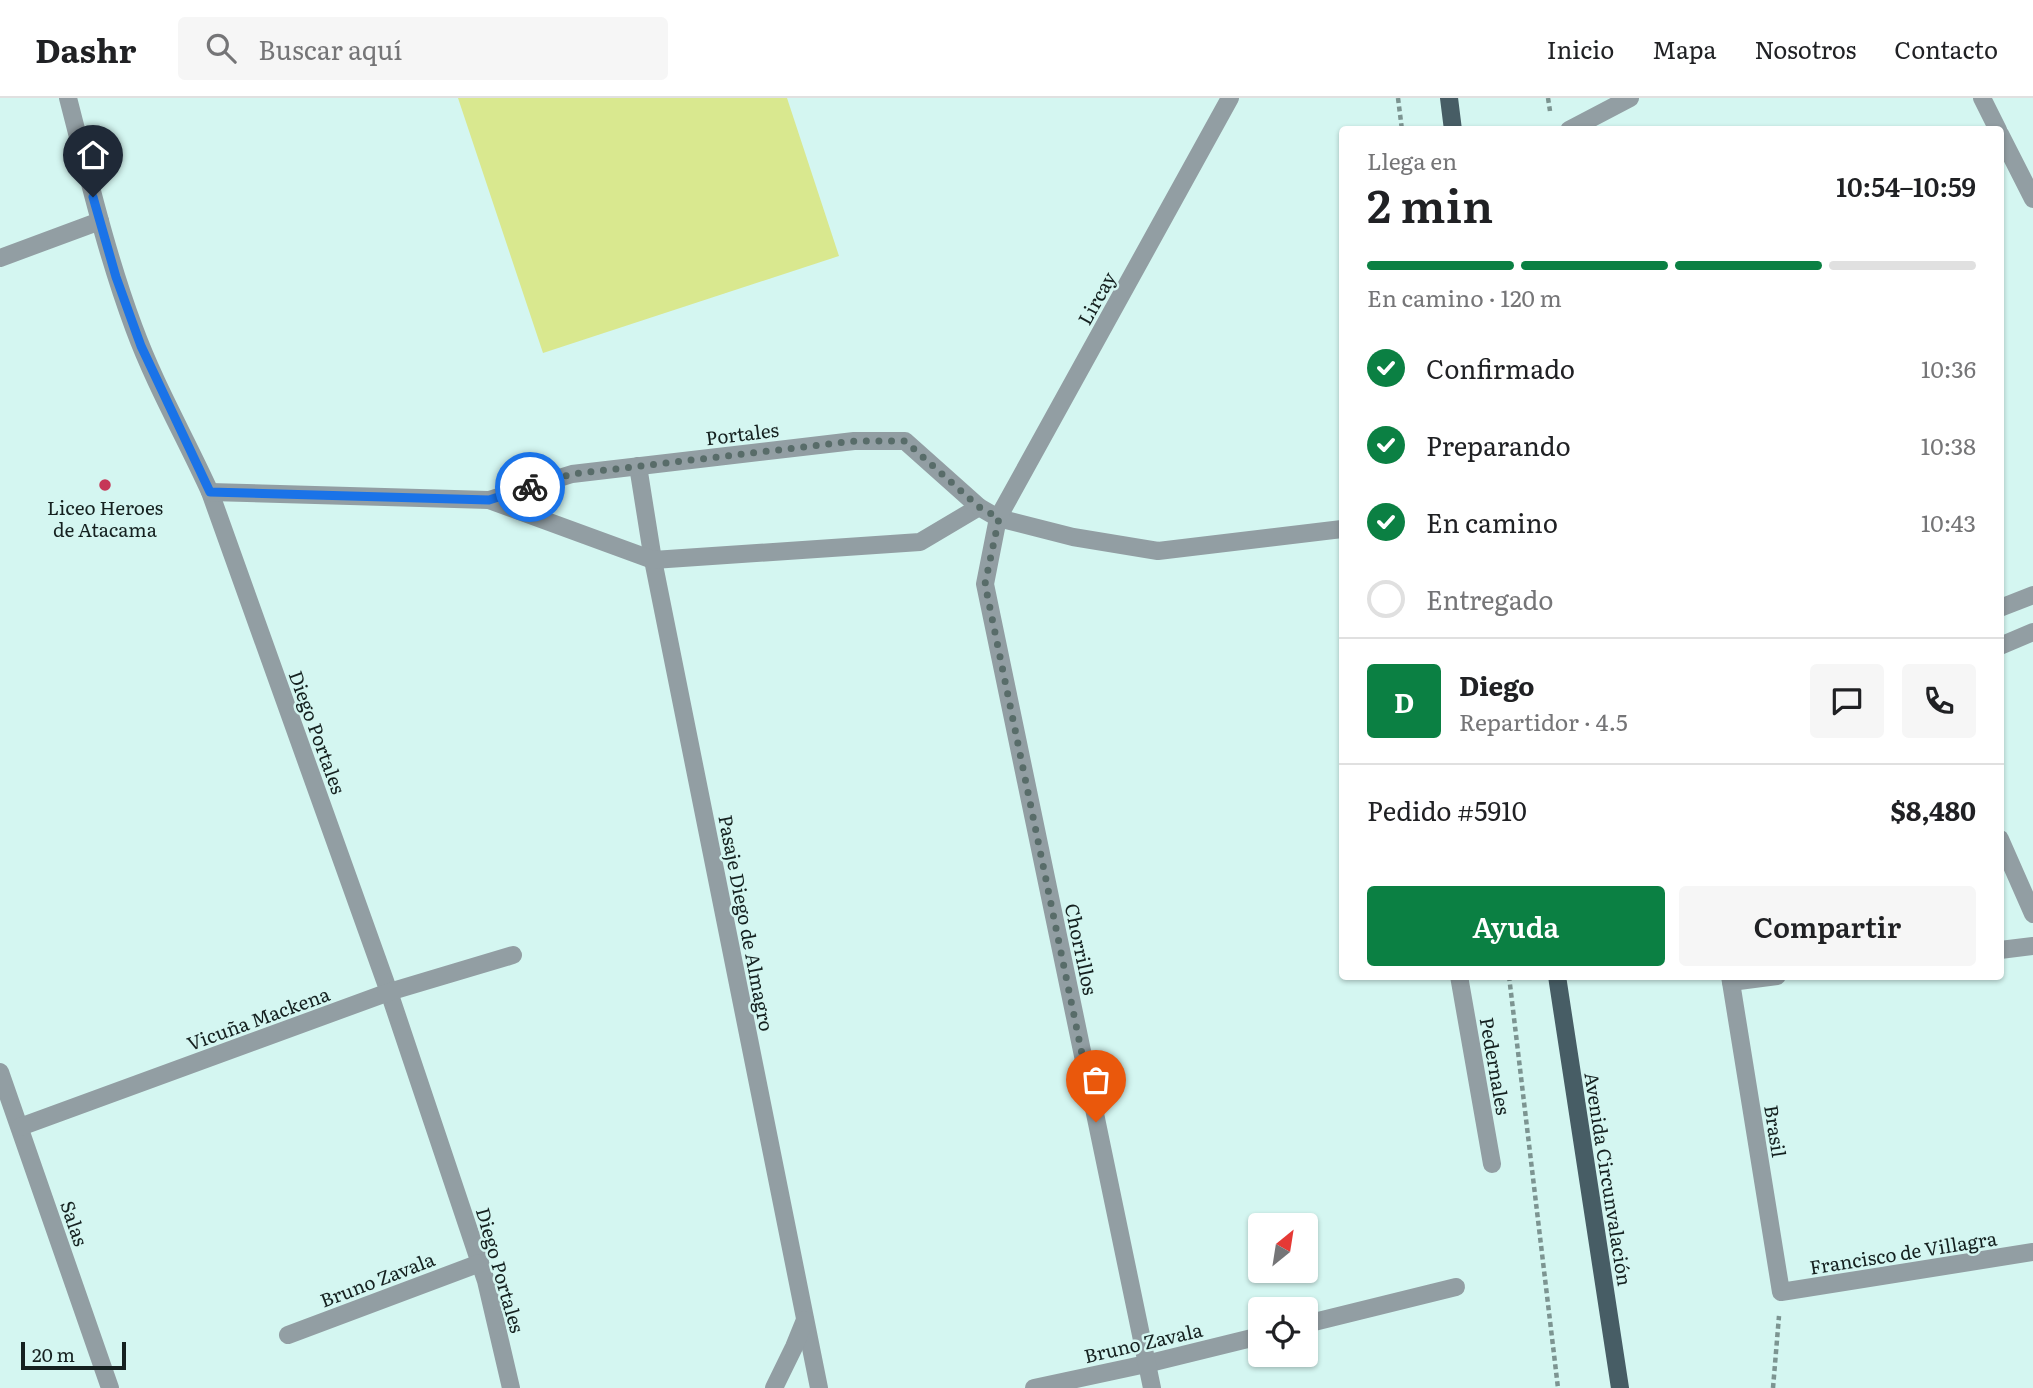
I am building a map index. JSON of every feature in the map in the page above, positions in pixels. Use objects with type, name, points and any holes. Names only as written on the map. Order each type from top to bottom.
[{"type":"main road","points":[[1449,98],[1452,126]]},
{"type":"main road","name":"Avenida Circunvalación","points":[[1558,980],[1620,1388]]},
{"type":"street","name":"Diego Portales","points":[[68,98],[116,277],[148,364],[210,492],[389,992],[480,1263],[511,1388]]},
{"type":"street","name":"Lircay","points":[[999,518],[1230,98]]},
{"type":"street","points":[[1577,126],[1630,98]]},
{"type":"street","points":[[1982,98],[1996,126]]},
{"type":"street","points":[[2004,142],[2033,199]]},
{"type":"street","points":[[0,258],[100,221]]},
{"type":"street","name":"Portales","points":[[489,500],[572,474],[855,441],[905,441],[979,507],[999,518],[1073,537],[1158,551],[1339,529]]},
{"type":"street","name":"Pasaje Diego de Almagro","points":[[638,466],[653,560],[819,1388]]},
{"type":"street","name":"Portales","points":[[210,492],[489,500],[653,560],[920,542],[979,507]]},
{"type":"street","name":"Chorrillos","points":[[999,518],[985,584],[1152,1388]]},
{"type":"street","points":[[2004,606],[2033,595]]},
{"type":"street","points":[[2004,644],[2033,632]]},
{"type":"street","points":[[2004,848],[2033,914]]},
{"type":"street","points":[[2004,950],[2033,946]]},
{"type":"street","name":"Vicuña Mackena","points":[[20,1128],[389,992],[513,955]]},
{"type":"street","name":"Pedernales","points":[[1459,980],[1492,1164]]},
{"type":"street","name":"Brasil","points":[[1731,980],[1781,1292]]},
{"type":"street","name":"Salas","points":[[0,1072],[110,1388]]},
{"type":"street","name":"Francisco de Villagra","points":[[1781,1292],[2033,1252]]},
{"type":"street","name":"Bruno Zavala","points":[[288,1335],[480,1263]]},
{"type":"street","points":[[1318,1322],[1456,1287]]},
{"type":"street","points":[[774,1388],[805,1320]]},
{"type":"street","name":"Bruno Zavala","points":[[1034,1388],[1248,1339]]},
{"type":"path","points":[[1398,98],[1402,126]]},
{"type":"path","points":[[1509,980],[1558,1388]]},
{"type":"path","points":[[1773,1388],[1781,1292]]},
{"type":"green space","points":[[458,98],[787,98],[839,256],[543,353]]},
{"type":"way so far","points":[[530,487],[572,474],[855,441],[905,441],[979,507],[999,518],[985,584],[1096,1122]]},
{"type":"place","name":"Liceo Heroes de Atacama","points":[[105,485]]},
{"type":"route","points":[[93,197],[116,277],[148,364],[210,492],[489,500],[530,487]]}]
